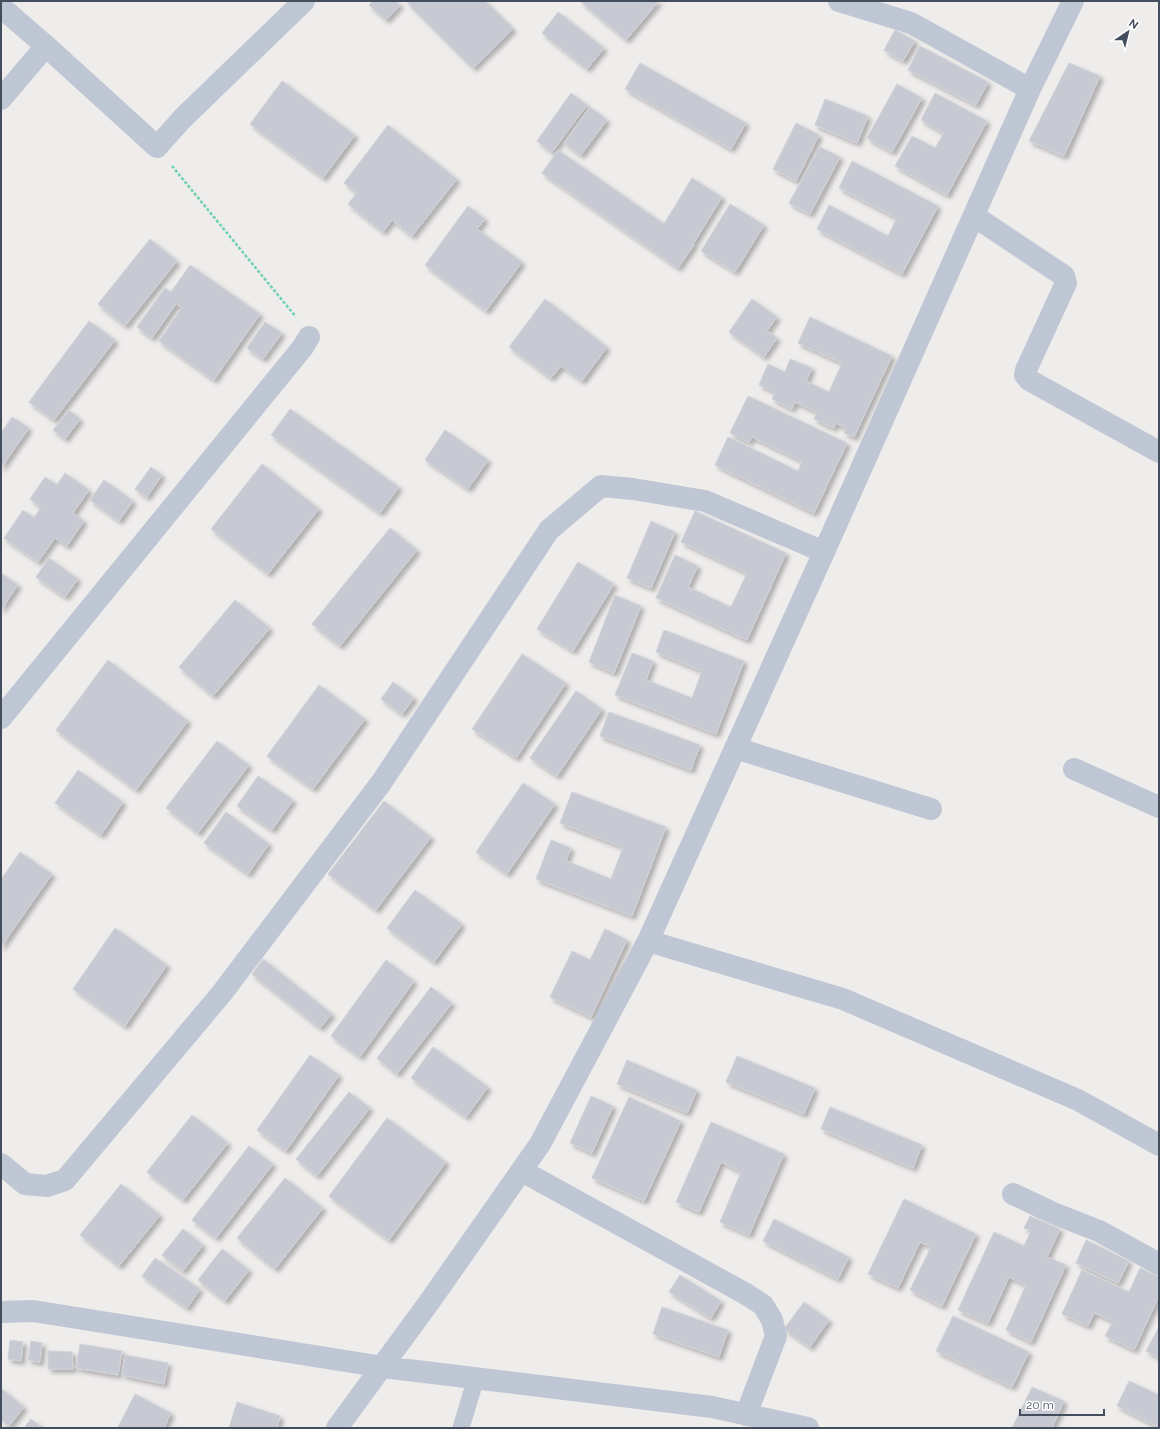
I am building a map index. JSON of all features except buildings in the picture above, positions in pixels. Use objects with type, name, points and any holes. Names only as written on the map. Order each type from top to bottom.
[{"type":"street","points":[[1,7],[157,147],[183,118],[304,1]]},
{"type":"street","points":[[839,1],[911,23],[1030,89]]},
{"type":"street","points":[[337,1428],[383,1367],[540,1144],[648,940],[824,552],[1030,89],[1073,1]]},
{"type":"street","points":[[1,99],[46,46]]},
{"type":"street","points":[[974,216],[1064,276],[1066,283],[1025,375],[1029,380],[1159,452]]},
{"type":"street","points":[[1,718],[303,347],[309,337]]},
{"type":"street","points":[[1,1164],[26,1184],[47,1186],[65,1180],[222,993],[381,783],[549,530],[601,486],[633,489],[705,501],[824,552]]},
{"type":"street","points":[[735,748],[931,809]]},
{"type":"street","points":[[1074,769],[1159,807]]},
{"type":"street","points":[[648,940],[843,999],[1078,1100],[1159,1145]]},
{"type":"street","points":[[522,1170],[746,1294],[763,1305],[772,1320],[776,1336],[746,1415]]},
{"type":"street","points":[[1013,1194],[1065,1218],[1099,1231],[1159,1264]]},
{"type":"street","points":[[1,1312],[33,1312],[383,1367],[712,1407],[808,1428]]},
{"type":"lane","points":[[461,1428],[476,1378]]},
{"type":"path","points":[[157,147],[305,328],[309,337]]}]
